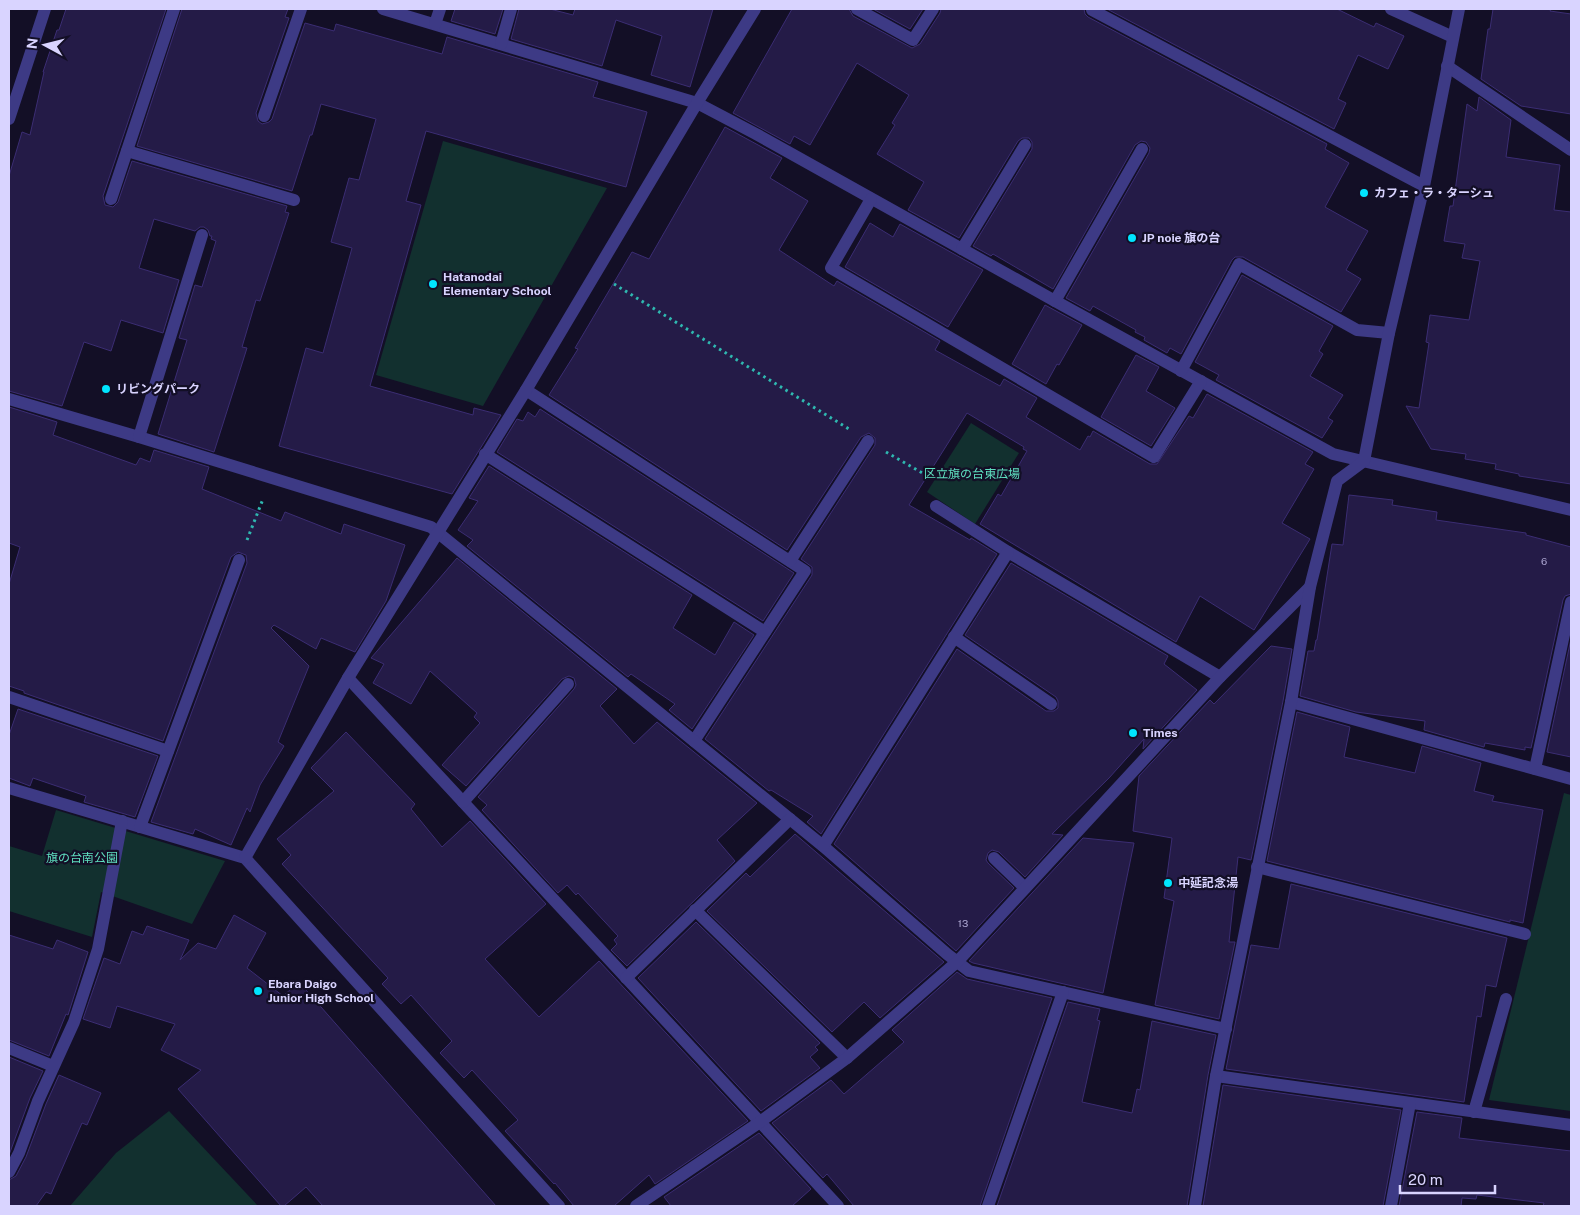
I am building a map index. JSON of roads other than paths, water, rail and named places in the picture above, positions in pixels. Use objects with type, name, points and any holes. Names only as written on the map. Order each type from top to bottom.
[{"type":"street","points":[[9,119],[45,9]]},
{"type":"street","points":[[111,199],[174,9]]},
{"type":"street","points":[[264,116],[301,9]]},
{"type":"street","points":[[384,9],[697,103],[756,134],[1054,302],[1333,454],[1571,510]]},
{"type":"street","points":[[435,24],[440,9]]},
{"type":"street","points":[[501,44],[512,9]]},
{"type":"street","points":[[245,858],[348,678],[526,390],[755,9]]},
{"type":"street","points":[[857,9],[913,40],[933,9]]},
{"type":"street","points":[[1093,9],[1424,186]]},
{"type":"street","points":[[1391,9],[1453,37]]},
{"type":"street","points":[[1195,1206],[1216,1076],[1291,702],[1310,587],[1337,481],[1364,461],[1389,334],[1424,186],[1459,9]]},
{"type":"street","points":[[1448,66],[1571,150]]},
{"type":"street","points":[[962,250],[1025,145]]},
{"type":"street","points":[[1054,302],[1142,149]]},
{"type":"street","points":[[127,151],[294,200]]},
{"type":"street","points":[[871,199],[831,268],[1154,456],[1201,381]]},
{"type":"street","points":[[139,437],[202,235]]},
{"type":"street","points":[[1181,370],[1239,264],[1357,330],[1389,334]]},
{"type":"street","points":[[526,390],[805,571],[694,741]]},
{"type":"street","points":[[9,399],[431,527],[823,846],[969,971],[1226,1029]]},
{"type":"street","points":[[790,561],[868,441]]},
{"type":"street","points":[[485,454],[765,632]]},
{"type":"street","points":[[936,506],[1008,552],[1220,677]]},
{"type":"street","points":[[823,846],[1008,552]]},
{"type":"street","points":[[140,826],[239,560]]},
{"type":"street","points":[[636,1206],[760,1122],[847,1058],[958,961],[1220,677],[1310,587]]},
{"type":"street","points":[[1535,769],[1571,602]]},
{"type":"street","points":[[954,636],[1051,704]]},
{"type":"street","points":[[348,678],[838,1206]]},
{"type":"street","points":[[463,802],[568,684]]},
{"type":"street","points":[[9,697],[168,751]]},
{"type":"street","points":[[1291,702],[1571,779]]},
{"type":"street","points":[[9,788],[245,858],[559,1206]]},
{"type":"street","points":[[626,978],[790,819]]},
{"type":"street","points":[[9,1172],[19,1153],[53,1066],[74,1022],[98,949],[122,821]]},
{"type":"street","points":[[994,858],[1025,888]]},
{"type":"street","points":[[1257,867],[1525,934]]},
{"type":"street","points":[[696,910],[847,1058]]},
{"type":"street","points":[[988,1206],[1063,992]]},
{"type":"street","points":[[1474,1112],[1506,999]]},
{"type":"street","points":[[9,1048],[53,1066]]},
{"type":"street","points":[[1216,1076],[1571,1125]]},
{"type":"street","points":[[1391,1206],[1410,1103]]},
{"type":"place","name":"カフェ・ラ・ターシュ","points":[[1364,193]]},
{"type":"place","name":"JP noie 旗の台","points":[[1132,238]]},
{"type":"place","name":"Hatanodai Elementary School","points":[[433,284]]},
{"type":"place","name":"リビングパーク","points":[[106,389]]},
{"type":"place","name":"Times","points":[[1133,733]]},
{"type":"place","name":"中延記念湯","points":[[1168,883]]},
{"type":"place","name":"Ebara Daigo Junior High School","points":[[258,991]]},
{"type":"park label","name":"区立旗の台東広場","points":[[972,474]]},
{"type":"park label","name":"旗の台南公園","points":[[82,858]]}]
